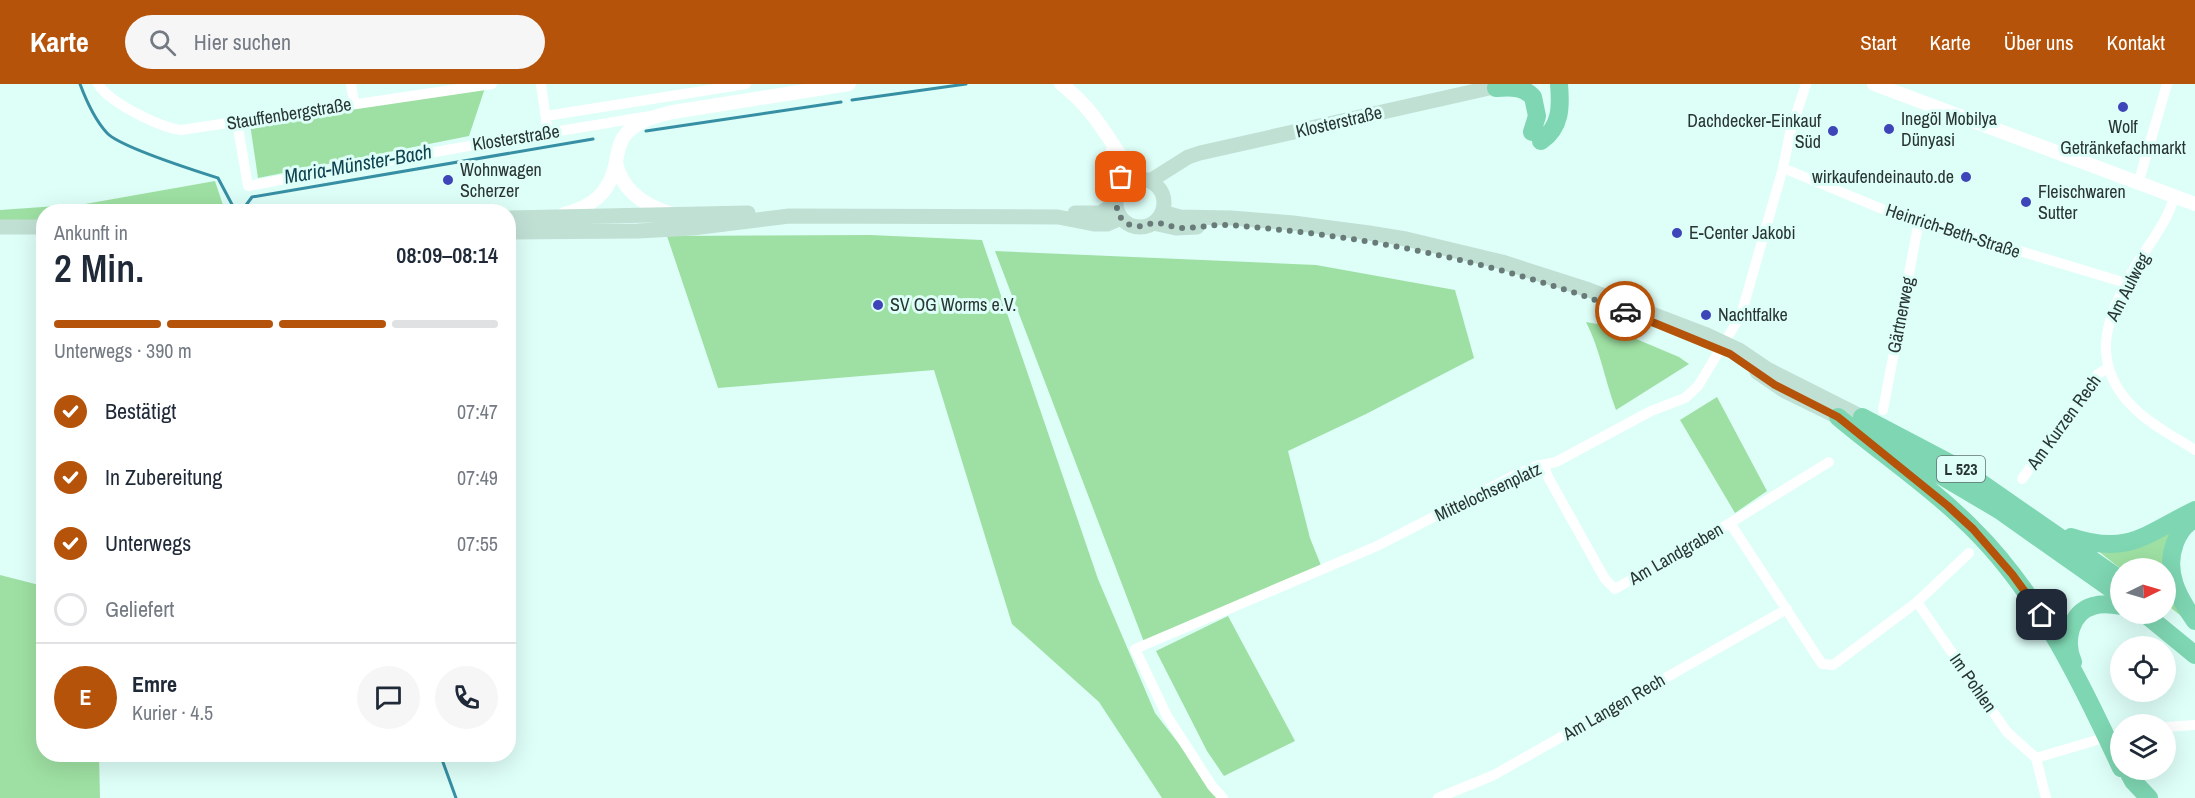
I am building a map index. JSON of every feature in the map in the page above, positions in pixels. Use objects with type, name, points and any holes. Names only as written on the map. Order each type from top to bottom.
[{"type":"highway","points":[[1536,136],[1549,109],[1546,84]]},
{"type":"highway","points":[[1536,136],[1553,129],[1558,120],[1561,105],[1559,84]]},
{"type":"highway","points":[[1496,85],[1523,89],[1533,97],[1537,116],[1536,136]]},
{"type":"highway","points":[[1838,417],[1948,506],[1994,552],[2033,602],[2110,730]]},
{"type":"highway","name":"L 523","points":[[1838,417],[1898,449],[1999,510],[2110,588]]},
{"type":"highway","name":"L 523","points":[[1862,417],[1961,469],[2110,572]]},
{"type":"highway","points":[[2054,532],[2099,545],[2125,544],[2151,534],[2195,510]]},
{"type":"highway","points":[[2195,519],[2186,524],[2177,537],[2170,565],[2174,584],[2195,621]]},
{"type":"highway","points":[[2110,604],[2086,608],[2071,627],[2068,643],[2071,658],[2110,730]]},
{"type":"highway","points":[[2157,624],[2195,655]]},
{"type":"highway","points":[[2176,624],[2195,639]]},
{"type":"highway","points":[[2125,780],[2131,798]]},
{"type":"highway","points":[[2132,780],[2150,798]]},
{"type":"main road","name":"Klosterstraße","points":[[1116,203],[1119,192],[1187,167],[1217,149],[1496,85]]},
{"type":"main road","points":[[1143,185],[1164,204],[1157,218]]},
{"type":"main road","points":[[1116,203],[1121,219]]},
{"type":"main road","name":"L 523","points":[[516,218],[1093,214],[1106,210],[1116,203]]},
{"type":"main road","name":"L 523","points":[[516,232],[638,231],[693,228],[789,216],[875,214],[1058,217],[1094,224],[1107,224],[1121,219],[1135,226],[1145,226],[1157,218],[1231,218],[1369,233],[1407,239],[1502,262],[1589,290],[1707,335],[1739,350],[1767,369],[1862,417]]},
{"type":"main road","name":"L 523","points":[[1157,218],[1176,228],[1239,226],[1319,233],[1407,247],[1493,267],[1602,303],[1730,354],[1780,388],[1838,417]]},
{"type":"main road","points":[[0,227],[36,227]]},
{"type":"street","name":"Stauffenbergstraße","points":[[98,84],[114,99],[146,117],[171,129],[181,130],[492,84]]},
{"type":"street","points":[[351,84],[354,104]]},
{"type":"street","points":[[541,84],[548,133]]},
{"type":"street","points":[[546,116],[746,84]]},
{"type":"street","name":"Klosterstraße","points":[[237,122],[248,186],[600,125],[616,120],[849,84]]},
{"type":"street","points":[[1061,84],[1084,104],[1143,185]]},
{"type":"street","name":"Mittelochsenplatz","points":[[1223,798],[1212,786],[1167,716],[1135,649],[1377,546],[1517,474],[1536,466],[1557,462],[1641,416],[1685,398],[1698,386],[1737,323],[1743,308],[1790,133],[1806,84]]},
{"type":"street","points":[[1874,84],[2195,204]]},
{"type":"street","points":[[2138,184],[2167,84]]},
{"type":"street","name":"Klosterstraße","points":[[623,139],[639,124],[660,115]]},
{"type":"street","points":[[556,216],[577,211],[600,196],[611,182],[623,139],[611,129],[600,125]]},
{"type":"street","points":[[616,161],[621,178],[634,195],[656,209],[674,215]]},
{"type":"street","name":"Heinrich-Beth-Straße","points":[[1782,168],[1887,211],[2126,283]]},
{"type":"street","name":"Am Aulweg","points":[[2174,198],[2168,216],[2126,283],[2107,328],[2105,354],[2108,368],[2119,390],[2135,409],[2195,450]]},
{"type":"street","name":"Gärtnerweg","points":[[1883,410],[1919,221]]},
{"type":"street","name":"Am Kurzen Rech","points":[[2022,479],[2098,374],[2108,368]]},
{"type":"street","name":"Am Landgraben","points":[[1544,465],[1548,477],[1605,579],[1615,590],[1829,462]]},
{"type":"street","points":[[1730,523],[1822,664],[1828,665],[1833,665],[1917,602],[1970,553]]},
{"type":"street","name":"Im Pohlen","points":[[1917,602],[2007,732],[2036,758]]},
{"type":"street","name":"Am Langen Rech","points":[[1438,798],[1494,775],[1787,609]]},
{"type":"street","points":[[2176,726],[2195,725]]},
{"type":"street","points":[[2046,798],[2036,758],[2110,730]]},
{"type":"green space","points":[[485,88],[469,136],[258,178],[250,124]]},
{"type":"green space","points":[[215,181],[223,204],[85,204]]},
{"type":"green space","points":[[36,207],[36,221],[0,221],[0,210]]},
{"type":"green space","points":[[870,235],[982,240],[1098,579],[1155,713],[1221,798],[1162,798],[1099,702],[1012,624],[934,370],[718,388],[667,236]]},
{"type":"green space","points":[[995,251],[1316,265],[1455,290],[1474,358],[1288,451],[1310,538],[1322,568],[1144,642]]},
{"type":"green space","points":[[1586,322],[1603,325],[1679,357],[1689,364],[1616,410]]},
{"type":"green space","points":[[1717,397],[1767,491],[1735,513],[1680,420]]},
{"type":"green space","points":[[2181,523],[2172,539],[2190,623],[2176,612],[2176,558],[2110,558],[2110,560],[2093,547]]},
{"type":"green space","points":[[0,575],[36,584],[36,762],[99,762],[100,798],[0,798]]},
{"type":"green space","points":[[1228,616],[1295,741],[1224,776],[1207,751],[1156,651]]},
{"type":"waterway","points":[[80,84],[91,110],[107,133],[142,152],[218,178],[232,204]]},
{"type":"waterway","name":"Maria-Münster-Bach","points":[[852,100],[966,84]]},
{"type":"waterway","name":"Maria-Münster-Bach","points":[[646,131],[841,102]]},
{"type":"waterway","name":"Maria-Münster-Bach","points":[[247,204],[252,197],[593,139]]},
{"type":"waterway","points":[[443,762],[456,798]]},
{"type":"way so far","points":[[1121,177],[1123,186],[1116,197],[1117,211],[1121,219],[1130,225],[1140,227],[1153,223],[1185,228],[1216,225],[1247,226],[1319,233],[1407,247],[1493,267],[1625,311]]},
{"type":"place","name":"Wolf Getränkefachmarkt","points":[[2123,107]]},
{"type":"place","name":"Inegöl Mobilya Dünyasi","points":[[1889,129]]},
{"type":"place","name":"Dachdecker-Einkauf Süd","points":[[1833,131]]},
{"type":"place","name":"wirkaufendeinauto.de","points":[[1966,177]]},
{"type":"place","name":"Wohnwagen Scherzer","points":[[448,180]]},
{"type":"place","name":"Fleischwaren Sutter","points":[[2026,202]]},
{"type":"place","name":"E-Center Jakobi","points":[[1677,233]]},
{"type":"place","name":"SV OG Worms e.V.","points":[[878,305]]},
{"type":"place","name":"Nachtfalke","points":[[1706,315]]},
{"type":"route","points":[[1625,311],[1730,354],[1785,391],[1838,417],[1925,486],[1973,529],[2012,574],[2042,615]]}]
